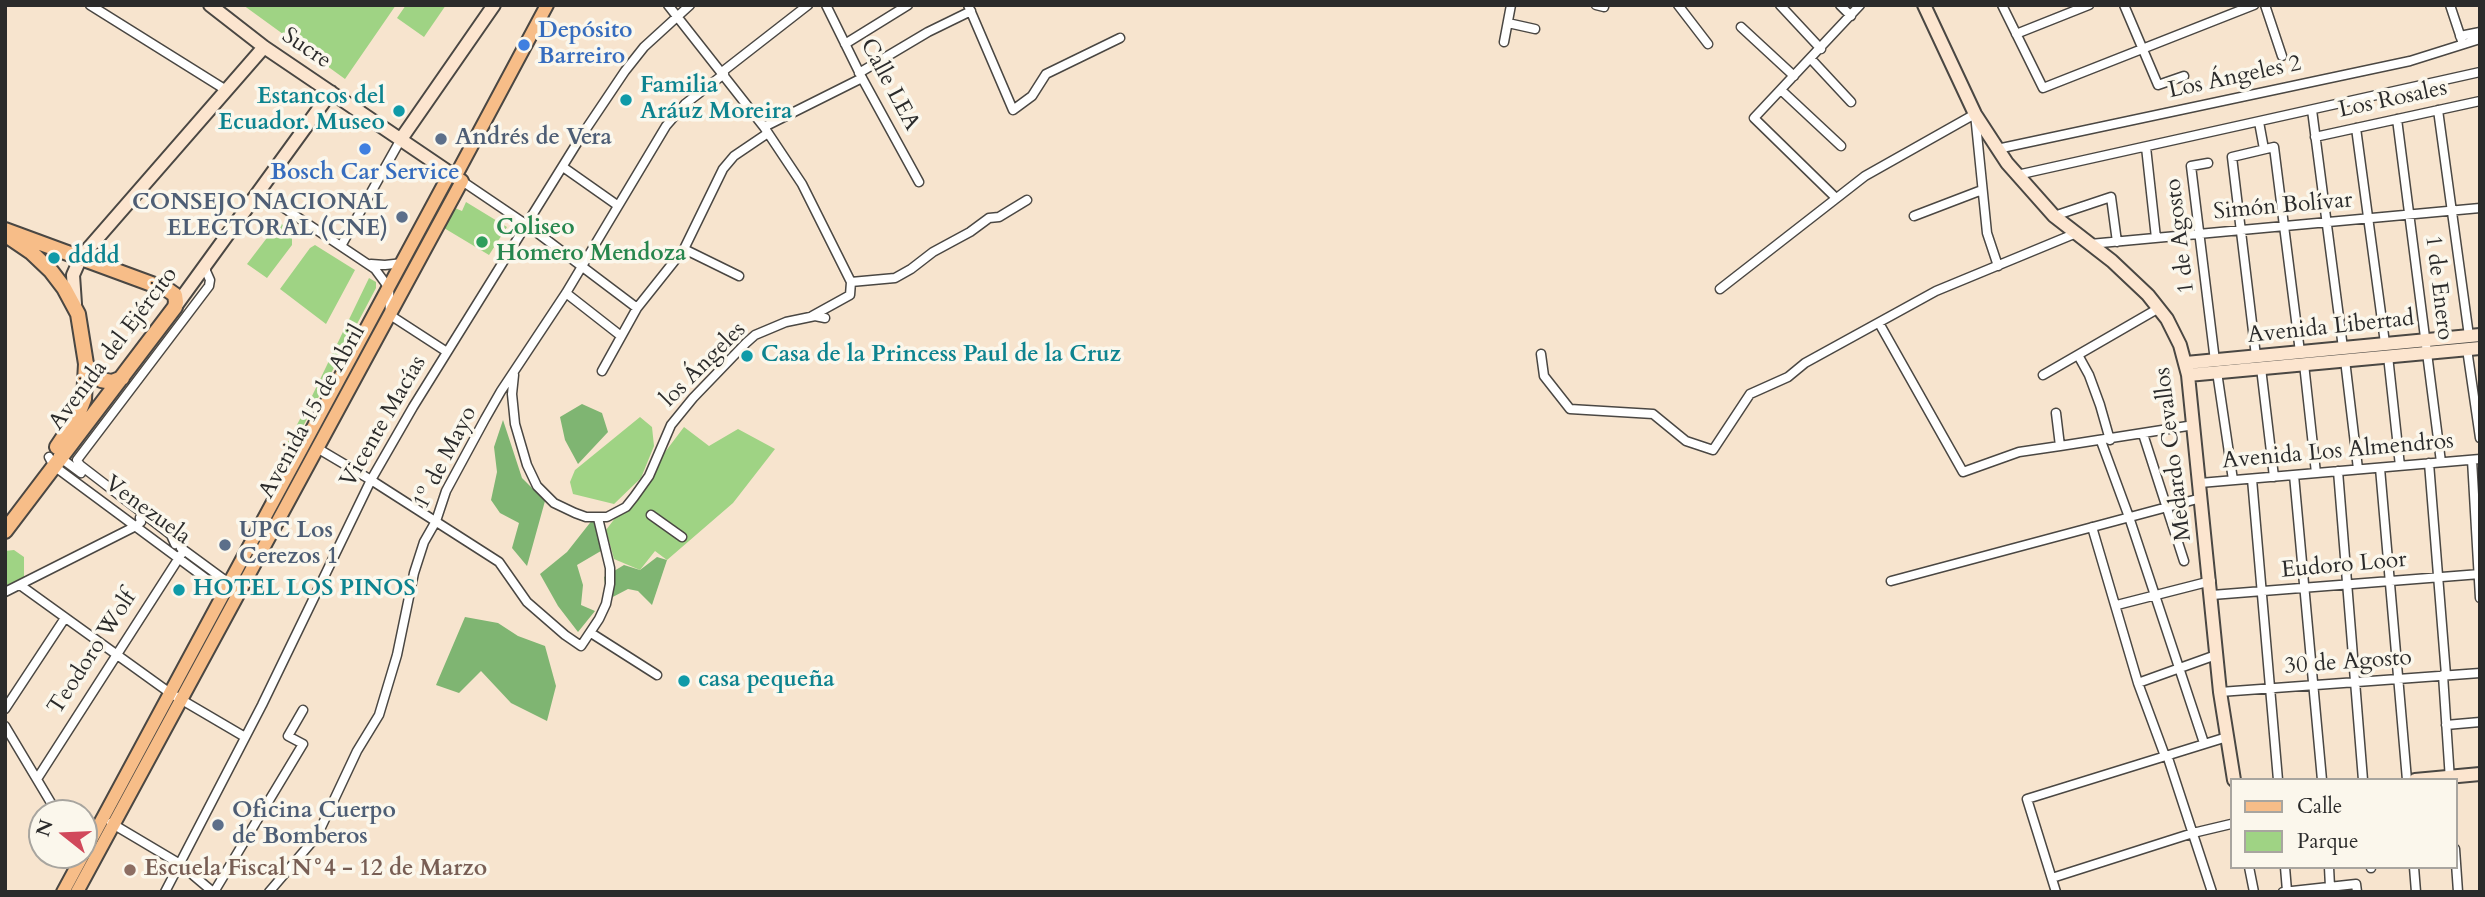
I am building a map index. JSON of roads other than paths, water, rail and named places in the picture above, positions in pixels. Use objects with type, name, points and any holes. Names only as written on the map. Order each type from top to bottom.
[{"type":"highway","points":[[5,232],[168,290],[175,295],[175,307]]},
{"type":"highway","points":[[5,232],[31,251],[64,288],[78,314],[86,364],[82,406],[54,459],[5,515]]},
{"type":"highway","name":"Avenida del Ejército","points":[[5,531],[54,459],[122,378],[175,307]]},
{"type":"highway","points":[[86,364],[101,380],[112,382],[122,378]]},
{"type":"main road","name":"Avenida 15 de Abril","points":[[176,696],[227,588],[402,263],[456,177],[547,5]]},
{"type":"main road","name":"Avenida 15 de Abril","points":[[77,892],[108,822],[176,696],[425,252],[456,177]]},
{"type":"main road","name":"Avenida 15 de Abril","points":[[98,835],[108,822]]},
{"type":"main road","name":"Avenida 15 de Abril","points":[[63,892],[75,869]]},
{"type":"street","points":[[90,5],[226,90]]},
{"type":"street","name":"Sucre","points":[[209,5],[264,47],[456,177]]},
{"type":"street","points":[[341,246],[401,139],[494,5]]},
{"type":"street","points":[[668,5],[766,130],[812,202],[852,282],[850,295],[809,317]]},
{"type":"street","name":"Vicente Macías","points":[[165,892],[245,737],[371,480],[447,352],[625,71],[644,47],[690,5]]},
{"type":"street","name":"1º de Mayo","points":[[269,892],[317,836],[357,751],[379,715],[397,655],[424,541],[436,522],[446,491],[515,371],[677,111],[808,5]]},
{"type":"street","name":"Calle LEA","points":[[826,5],[919,182]]},
{"type":"street","points":[[845,44],[908,5]]},
{"type":"street","points":[[1504,42],[1511,5]]},
{"type":"street","points":[[1678,5],[1708,44]]},
{"type":"street","points":[[1780,5],[1821,49]]},
{"type":"street","points":[[1840,5],[1851,16]]},
{"type":"street","points":[[1836,198],[1754,118],[1860,5]]},
{"type":"street","name":"Medardo Cevallos","points":[[1924,5],[1975,114],[2017,176],[2074,234],[2133,279],[2175,331],[2187,369],[2211,581],[2220,692],[2234,778]]},
{"type":"street","points":[[2002,5],[2043,88],[2254,5]]},
{"type":"street","points":[[2017,34],[2089,5]]},
{"type":"street","points":[[2124,5],[2158,85],[2184,76]]},
{"type":"street","points":[[2265,5],[2282,56]]},
{"type":"street","points":[[2450,5],[2461,40],[2480,32]]},
{"type":"street","points":[[602,371],[637,308],[684,248],[723,169],[734,156],[766,130],[969,8],[1013,110],[1032,96],[1046,74],[1120,38]]},
{"type":"street","points":[[1508,23],[1535,29]]},
{"type":"street","points":[[1741,27],[1794,76]]},
{"type":"street","name":"Los Ángeles 2","points":[[1997,149],[2410,61],[2461,40],[2480,39]]},
{"type":"street","points":[[78,314],[72,280],[81,257],[264,47]]},
{"type":"street","points":[[1811,59],[1851,102]]},
{"type":"street","points":[[2017,176],[2480,72]]},
{"type":"street","points":[[1782,90],[1841,146]]},
{"type":"street","name":"Avenida del Ejército","points":[[175,307],[331,92]]},
{"type":"street","name":"Los Rosales","points":[[2315,137],[2480,101]]},
{"type":"street","points":[[2312,110],[2358,470]]},
{"type":"street","points":[[2438,110],[2474,342],[2480,438]]},
{"type":"street","points":[[1720,289],[1865,176],[1975,114],[1987,233],[1998,266]]},
{"type":"street","name":"1 de Enero","points":[[2397,119],[2441,463]]},
{"type":"street","points":[[2259,122],[2264,149]]},
{"type":"street","points":[[2356,128],[2400,466]]},
{"type":"street","points":[[2146,147],[2156,238]]},
{"type":"street","points":[[2274,477],[2232,157],[2274,147],[2316,473]]},
{"type":"street","name":"1 de Agosto","points":[[2208,163],[2191,166],[2233,480]]},
{"type":"street","points":[[563,167],[617,205]]},
{"type":"street","points":[[456,177],[527,225],[637,308]]},
{"type":"street","points":[[1914,216],[1982,190]]},
{"type":"street","points":[[261,192],[368,263],[389,288],[390,315],[447,352]]},
{"type":"street","points":[[2054,216],[2111,197],[2117,242]]},
{"type":"street","points":[[852,282],[895,278],[933,252],[971,232],[989,218],[999,217],[1027,200]]},
{"type":"street","name":"Simón Bolívar","points":[[2090,244],[2480,208]]},
{"type":"street","points":[[1541,354],[1544,376],[1570,410],[1653,414],[1686,442],[1713,450],[1751,394],[1788,377],[1805,363],[1936,291],[2074,234]]},
{"type":"street","points":[[684,248],[739,276]]},
{"type":"street","points":[[368,263],[402,263],[425,252]]},
{"type":"street","points":[[175,544],[171,535],[77,460],[209,286],[207,264]]},
{"type":"street","points":[[566,293],[621,336]]},
{"type":"street","points":[[2043,375],[2159,308]]},
{"type":"street","name":"los Ángeles","points":[[598,518],[626,507],[649,476],[676,418],[755,335],[786,322],[809,317],[825,318]]},
{"type":"street","points":[[1879,323],[1964,472],[2019,452],[2194,425]]},
{"type":"street","name":"Avenida Libertad","points":[[2187,369],[2474,342]]},
{"type":"street","points":[[2078,355],[2096,395],[2129,517],[2204,743]]},
{"type":"street","points":[[317,448],[499,562],[527,602],[581,646],[606,604],[610,584],[610,568],[598,518],[586,517],[564,509],[544,495],[537,486],[527,465],[515,424],[512,394],[515,371]]},
{"type":"street","points":[[2056,413],[2060,446]]},
{"type":"street","points":[[2143,434],[2184,561]]},
{"type":"street","name":"Venezuela","points":[[54,459],[175,544],[181,554]]},
{"type":"street","name":"Venezuela","points":[[54,459],[136,527],[181,554],[227,588]]},
{"type":"street","points":[[2476,460],[2480,598]]},
{"type":"street","name":"Avenida Los Almendros","points":[[2200,483],[2476,460]]},
{"type":"street","points":[[2429,463],[2450,778],[2480,774]]},
{"type":"street","points":[[2380,468],[2407,778]]},
{"type":"street","points":[[2338,471],[2363,778]]},
{"type":"street","points":[[2294,475],[2322,778]]},
{"type":"street","points":[[2252,479],[2278,778]]},
{"type":"street","points":[[1891,580],[2201,498]]},
{"type":"street","points":[[651,515],[682,537]]},
{"type":"street","points":[[5,592],[136,527],[141,522],[140,518]]},
{"type":"street","points":[[2092,527],[2117,604],[2138,683],[2212,892]]},
{"type":"street","name":"Teodoro Wolf","points":[[37,779],[181,554]]},
{"type":"street","name":"Eudoro Loor","points":[[2212,596],[2479,574]]},
{"type":"street","points":[[2117,604],[2211,581]]},
{"type":"street","points":[[20,585],[176,696],[245,737]]},
{"type":"street","points":[[5,709],[65,618]]},
{"type":"street","points":[[591,633],[657,675]]},
{"type":"street","points":[[2138,683],[2216,655]]},
{"type":"street","name":"30 de Agosto","points":[[2220,692],[2480,673]]},
{"type":"street","points":[[108,822],[180,863],[214,892],[303,744],[288,736],[303,710]]},
{"type":"street","points":[[2446,724],[2480,722]]},
{"type":"street","points":[[5,726],[49,799]]},
{"type":"street","points":[[2056,892],[2027,799],[2227,737]]},
{"type":"street","points":[[2052,878],[2193,833],[2230,824]]},
{"type":"street","points":[[2249,869],[2254,892]]},
{"type":"street","points":[[2285,869],[2285,892],[2356,884],[2357,892]]},
{"type":"street","points":[[2329,869],[2330,887]]},
{"type":"street","points":[[2414,869],[2416,892]]},
{"type":"street","points":[[2456,869],[2458,892]]},
{"type":"place","name":"Depósito Barreiro","points":[[524,45]]},
{"type":"place","name":"Familia Aráuz Moreira","points":[[626,100]]},
{"type":"place","name":"Estancos del Ecuador. Museo","points":[[399,111]]},
{"type":"place","name":"Andrés de Vera","points":[[441,139]]},
{"type":"place","name":"Bosch Car Service","points":[[365,149]]},
{"type":"place","name":"CONSEJO NACIONAL ELECTORAL (CNE)","points":[[402,217]]},
{"type":"place","name":"Coliseo Homero Mendoza","points":[[482,242]]},
{"type":"place","name":"dddd","points":[[54,258]]},
{"type":"place","name":"Casa de la Princess Paul de la Cruz","points":[[747,356]]},
{"type":"place","name":"UPC Los Cerezos 1","points":[[225,545]]},
{"type":"place","name":"HOTEL LOS PINOS","points":[[179,590]]},
{"type":"place","name":"casa pequeña","points":[[684,681]]},
{"type":"place","name":"Oficina Cuerpo de Bomberos","points":[[218,825]]},
{"type":"place","name":"Escuela Fiscal N°4 - 12 de Marzo","points":[[130,870]]}]
